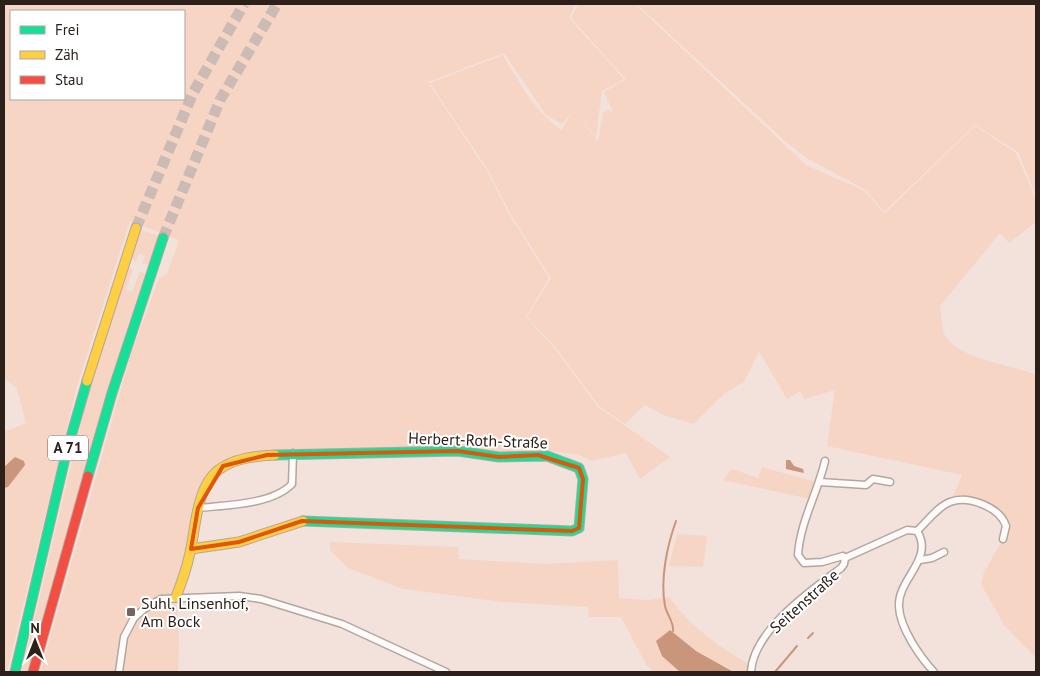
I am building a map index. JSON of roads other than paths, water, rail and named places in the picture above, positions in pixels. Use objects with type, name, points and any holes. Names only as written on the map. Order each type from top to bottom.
[{"type":"main road","name":"A 71","points":[[16,672],[66,454],[98,340],[136,228]]},
{"type":"main road","name":"A 71","points":[[33,672],[112,393],[164,238]]},
{"type":"main road","name":"Herbert-Roth-Straße","points":[[176,597],[191,549],[198,508],[208,486],[224,466],[267,455],[292,453],[458,451],[499,457],[548,456],[579,468],[582,473],[579,528],[572,531],[302,521],[238,542],[191,549]]},
{"type":"street","points":[[198,508],[242,504],[286,490],[292,484],[292,453]]},
{"type":"street","name":"Seitenstraße","points":[[825,461],[820,482],[802,531],[798,555],[801,561],[809,563],[822,562],[843,556],[845,558],[894,534],[907,530],[917,531]]},
{"type":"street","points":[[820,482],[866,485],[873,479],[890,482]]},
{"type":"street","points":[[934,672],[905,627],[899,608],[905,583],[920,560],[921,537],[917,531],[948,503],[970,501],[994,510],[1004,519],[1006,526],[1003,538]]},
{"type":"street","points":[[920,560],[932,558],[944,552]]},
{"type":"street","name":"Seitenstraße","points":[[751,672],[758,647],[770,630],[810,592],[841,568],[845,558]]},
{"type":"street","points":[[119,672],[124,637],[134,618],[161,599],[239,596],[261,599],[342,624],[446,672]]},
{"type":"waterway","points":[[673,631],[665,606],[663,585],[667,552],[676,521]]},
{"type":"waterway","points":[[808,638],[813,633]]},
{"type":"waterway","points":[[775,672],[797,646]]},
{"type":"tunnel","points":[[136,228],[193,93],[244,4]]},
{"type":"tunnel","points":[[163,238],[220,100],[277,4]]},
{"type":"place","name":"Suhl, Linsenhof, Am Bock","points":[[131,612]]}]
